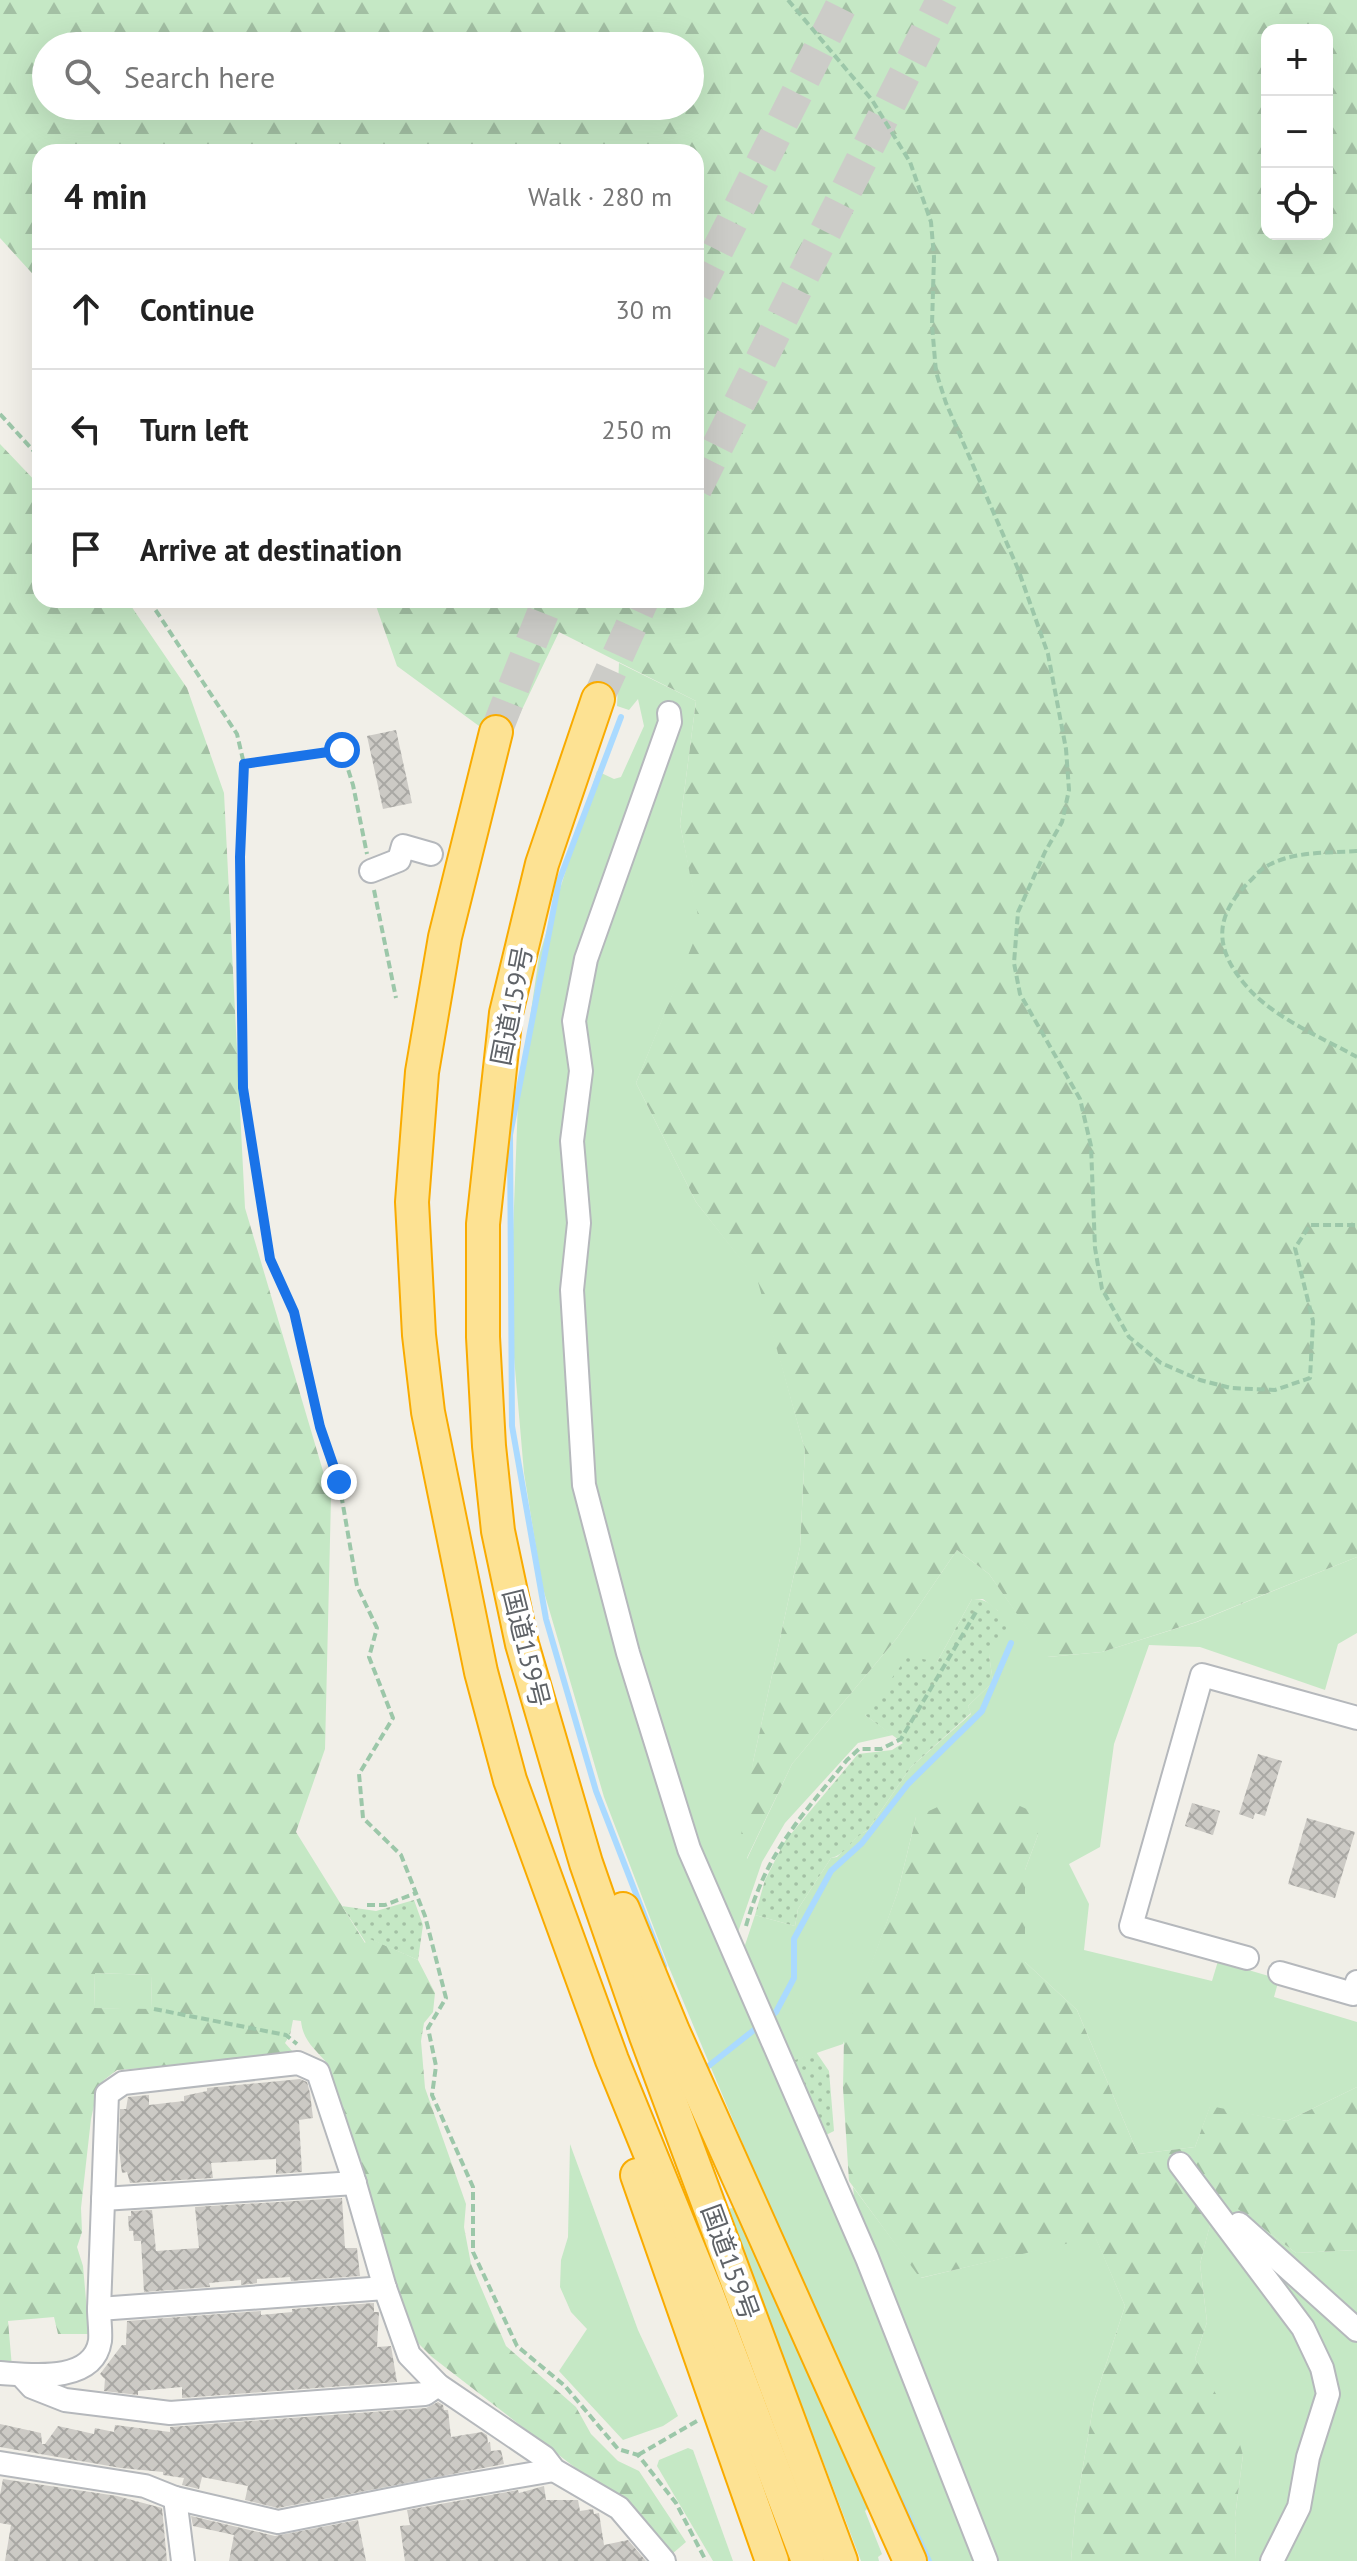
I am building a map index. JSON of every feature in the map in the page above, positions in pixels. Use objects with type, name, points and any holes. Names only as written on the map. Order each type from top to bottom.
[{"type":"highway","name":"国道159号","points":[[598,699],[542,864],[506,1013],[483,1224],[483,1337],[489,1446],[498,1531],[522,1644],[586,1863],[646,2036],[841,2561]]},
{"type":"highway","name":"国道159号","points":[[496,732],[445,937],[422,1072],[412,1202],[419,1335],[428,1412],[481,1672],[510,1780],[612,2060],[706,2291],[808,2561]]},
{"type":"highway","points":[[522,1644],[589,1825],[673,2031],[910,2561]]},
{"type":"highway","points":[[538,1861],[597,2062],[772,2561]]},
{"type":"street","points":[[669,713],[670,722],[586,959],[574,1021],[581,1071],[572,1141],[579,1223],[572,1290],[584,1485],[628,1653],[689,1849],[867,2258],[986,2561]]},
{"type":"street","points":[[371,871],[399,860],[403,846],[431,854]]},
{"type":"street","points":[[1247,1958],[1131,1926],[1202,1675],[1357,1718]]},
{"type":"street","points":[[1280,1973],[1353,1994],[1357,1982]]},
{"type":"street","points":[[10,2374],[72,2372],[85,2365],[100,2343],[107,2094],[123,2083],[298,2063],[318,2072],[409,2355],[438,2385],[544,2457],[554,2470],[619,2508],[664,2561]]},
{"type":"street","points":[[1180,2164],[1303,2328],[1322,2368],[1328,2394],[1308,2457],[1299,2507],[1272,2561]]},
{"type":"street","points":[[103,2199],[355,2183]]},
{"type":"street","points":[[1221,2218],[1227,2214],[1232,2217],[1357,2330]]},
{"type":"street","points":[[99,2309],[385,2288]]},
{"type":"street","points":[[10,2374],[65,2400],[170,2413],[425,2394],[438,2385]]},
{"type":"street","points":[[0,2463],[145,2486],[175,2498],[278,2522],[554,2470]]},
{"type":"street","points":[[175,2498],[183,2561]]},
{"type":"path","points":[[788,0],[872,100],[910,162],[931,222],[934,257],[932,325],[936,372],[946,403],[1018,569],[1048,654],[1066,749],[1069,790],[1062,822],[1018,912],[1014,963],[1020,994],[1080,1099],[1091,1146],[1095,1248],[1102,1289],[1129,1337],[1161,1363],[1200,1380],[1231,1388],[1275,1390],[1310,1378],[1313,1321],[1295,1248],[1310,1225],[1357,1225]]},
{"type":"path","points":[[0,414],[32,449]]},
{"type":"path","points":[[154,608],[237,734],[244,764],[240,857],[243,1088],[270,1259],[294,1312],[320,1427],[339,1482],[357,1586],[377,1628],[369,1657],[393,1718],[359,1774],[363,1818],[401,1855],[425,1916],[446,1998],[428,2028],[436,2066],[432,2095],[473,2187],[473,2252],[517,2346],[565,2386],[618,2449],[638,2455],[676,2503],[706,2561]]},
{"type":"path","points":[[244,764],[342,750],[353,785],[396,998]]},
{"type":"path","points":[[1357,851],[1294,856],[1266,866],[1236,895],[1223,920],[1221,935],[1230,964],[1250,990],[1286,1018],[1357,1057]]},
{"type":"path","points":[[737,1959],[755,1891],[780,1844],[859,1749],[881,1749],[901,1739],[976,1612]]},
{"type":"path","points":[[367,1905],[385,1905],[416,1893]]},
{"type":"path","points":[[154,2009],[286,2035]]},
{"type":"path","points":[[638,2455],[697,2421]]},
{"type":"green space","points":[[0,0],[1357,0],[1357,1557],[1196,1622],[1102,1652],[1047,1657],[989,1574],[957,1550],[897,1638],[792,1764],[746,1860],[741,1836],[753,1762],[800,1547],[805,1450],[758,1282],[696,1202],[636,1083],[700,926],[680,824],[696,701],[559,632],[505,745],[397,666],[377,608],[704,608],[704,144],[32,144],[32,273],[0,238]]},
{"type":"green space","points":[[0,444],[32,478],[32,608],[132,608],[187,688],[224,793],[245,1208],[331,1498],[325,1749],[296,1832],[365,1943],[369,1938],[418,1960],[435,1993],[433,2012],[424,2023],[421,2041],[425,2088],[466,2204],[464,2227],[471,2264],[506,2346],[576,2407],[591,2434],[618,2461],[639,2471],[686,2542],[672,2554],[626,2507],[432,2357],[416,2341],[327,2063],[307,2039],[301,2021],[293,2020],[285,2043],[293,2052],[289,2057],[117,2070],[104,2080],[97,2092],[91,2119],[81,2208],[82,2232],[77,2247],[83,2266],[89,2334],[58,2334],[54,2317],[8,2321],[12,2367],[0,2367]],"holes":[[[95,1973],[152,1975],[151,2009],[94,2008]]]},
{"type":"green space","points":[[619,663],[696,701],[680,824],[701,926],[636,1083],[696,1202],[759,1282],[805,1450],[800,1547],[753,1762],[747,1859],[792,1764],[897,1638],[957,1550],[989,1574],[1048,1657],[1102,1652],[1197,1622],[1357,1557],[1357,1633],[1338,1644],[1325,1690],[1200,1647],[1149,1645],[1114,1744],[1100,1847],[1069,1864],[1089,1904],[1084,1950],[1212,1981],[1218,1961],[1279,1979],[1274,1997],[1357,2022],[1357,2087],[1287,2121],[1210,2107],[1195,2147],[1138,2154],[1077,2010],[1025,1962],[1025,1870],[1038,1835],[916,1817],[898,1891],[843,2044],[790,2062],[742,1954],[755,1915],[795,1926],[798,1909],[831,1858],[837,1857],[867,1831],[911,1767],[971,1714],[968,1706],[993,1682],[989,1655],[998,1611],[983,1599],[972,1599],[937,1662],[865,1715],[893,1735],[858,1743],[785,1823],[762,1862],[735,1941],[699,1857],[600,1522],[585,1397],[580,1283],[581,1002],[663,720],[616,840],[577,980],[573,1059],[577,1435],[629,1685],[843,2229],[981,2561],[930,2561],[848,2395],[668,1965],[604,1797],[542,1585],[524,1473],[510,1311],[518,1101],[539,956],[597,771],[614,779],[621,777],[644,726],[638,699],[629,710],[617,706]]},
{"type":"green space","points":[[972,1599],[989,1603],[1010,1627],[989,1655],[993,1682],[968,1706],[971,1713],[911,1767],[867,1831],[831,1858],[798,1909],[795,1926],[755,1915],[765,1880],[785,1841],[858,1754],[892,1750],[903,1743],[865,1715],[908,1656],[937,1662]]},
{"type":"green space","points":[[961,1796],[1009,1801],[1031,1811],[1038,1835],[1025,1870],[1025,1962],[1077,2010],[1138,2154],[1195,2147],[1210,2106],[1287,2121],[1357,2087],[1357,2250],[1296,2253],[1218,2194],[1200,2264],[1207,2322],[1195,2359],[1234,2424],[1243,2455],[1235,2517],[1236,2561],[1071,2561],[1075,2514],[1094,2401],[1125,2306],[1095,2237],[920,2278],[849,2181],[843,2088],[844,2038],[898,1891],[916,1817]]},
{"type":"green space","points":[[414,1900],[423,1925],[418,1960],[370,1939],[366,1943],[342,1906],[376,1911]]},
{"type":"green space","points":[[95,1973],[152,1975],[151,2010],[94,2008]]},
{"type":"green space","points":[[816,2052],[829,2071],[834,2131],[822,2137],[790,2062]]},
{"type":"green space","points":[[570,2144],[638,2330],[678,2416],[663,2426],[623,2440],[559,2371],[587,2329],[571,2312],[560,2287],[561,2260],[568,2237]]},
{"type":"green space","points":[[853,2187],[921,2278],[1095,2236],[1125,2306],[1094,2401],[1075,2514],[1071,2561],[994,2561],[856,2217]]},
{"type":"green space","points":[[1218,2193],[1296,2253],[1357,2250],[1357,2561],[1236,2561],[1235,2517],[1243,2455],[1195,2359],[1207,2322],[1200,2264]]},
{"type":"green space","points":[[733,2208],[869,2507],[865,2511],[882,2554],[878,2557],[879,2561],[861,2561],[727,2209]]},
{"type":"green space","points":[[688,2448],[693,2450],[733,2561],[713,2561],[657,2466],[659,2460]]},
{"type":"building","points":[[396,730],[412,803],[383,809],[367,736]]},
{"type":"building","points":[[1258,1754],[1282,1761],[1265,1816],[1255,1813],[1253,1819],[1239,1814]]},
{"type":"building","points":[[1192,1803],[1220,1811],[1213,1835],[1185,1826]]},
{"type":"building","points":[[1307,1818],[1355,1832],[1335,1898],[1288,1884]]},
{"type":"building","points":[[300,2079],[307,2082],[313,2118],[299,2120],[302,2172],[276,2174],[276,2159],[211,2163],[213,2178],[130,2183],[127,2172],[122,2173],[120,2109],[126,2109],[128,2097],[149,2095],[149,2105],[184,2101],[184,2096],[207,2091],[207,2088]]},
{"type":"building","points":[[342,2198],[345,2248],[357,2248],[360,2276],[291,2281],[290,2277],[257,2279],[257,2283],[241,2285],[241,2280],[209,2283],[210,2287],[144,2292],[141,2241],[134,2241],[133,2231],[129,2231],[128,2216],[131,2216],[131,2211],[152,2210],[156,2251],[199,2248],[195,2207]]},
{"type":"building","points":[[374,2303],[374,2312],[379,2312],[377,2347],[391,2346],[397,2382],[182,2398],[182,2387],[138,2391],[138,2395],[104,2391],[105,2379],[100,2374],[122,2345],[126,2345],[127,2321],[261,2311],[261,2315],[292,2312],[292,2309]]},
{"type":"building","points":[[438,2402],[444,2410],[448,2410],[451,2437],[482,2432],[487,2435],[491,2451],[501,2450],[504,2464],[278,2508],[245,2500],[248,2486],[202,2477],[199,2489],[182,2485],[184,2478],[163,2475],[163,2472],[121,2468],[0,2447],[0,2424],[41,2433],[42,2444],[45,2444],[58,2426],[94,2434],[95,2428],[114,2432],[115,2425],[170,2432],[170,2427],[426,2408]]},
{"type":"building","points":[[3,2479],[117,2496],[162,2508],[167,2561],[5,2561],[11,2525],[0,2523]]},
{"type":"building","points":[[544,2486],[546,2500],[578,2500],[580,2511],[593,2509],[594,2514],[599,2513],[604,2545],[628,2540],[646,2561],[405,2561],[400,2526],[410,2525],[407,2510],[518,2490],[519,2493]]},
{"type":"building","points":[[191,2516],[275,2536],[358,2520],[366,2561],[229,2561],[234,2535],[193,2526]]},
{"type":"waterway","points":[[621,717],[559,881],[510,1135],[512,1426],[546,1619],[596,1791],[664,1966]]},
{"type":"waterway","points":[[768,2019],[776,2012],[794,1978],[794,1939],[831,1871],[862,1843],[908,1784],[982,1711],[1011,1643]]},
{"type":"waterway","points":[[706,2068],[759,2026]]},
{"type":"waterway","points":[[900,2500],[929,2561]]},
{"type":"tunnel","points":[[704,277],[844,0]]},
{"type":"tunnel","points":[[704,473],[942,0]]},
{"type":"tunnel","points":[[496,732],[545,608]]},
{"type":"tunnel","points":[[598,699],[639,608]]},
{"type":"route","points":[[339,1482],[320,1427],[294,1312],[270,1259],[243,1088],[240,857],[244,764],[342,750]]}]
